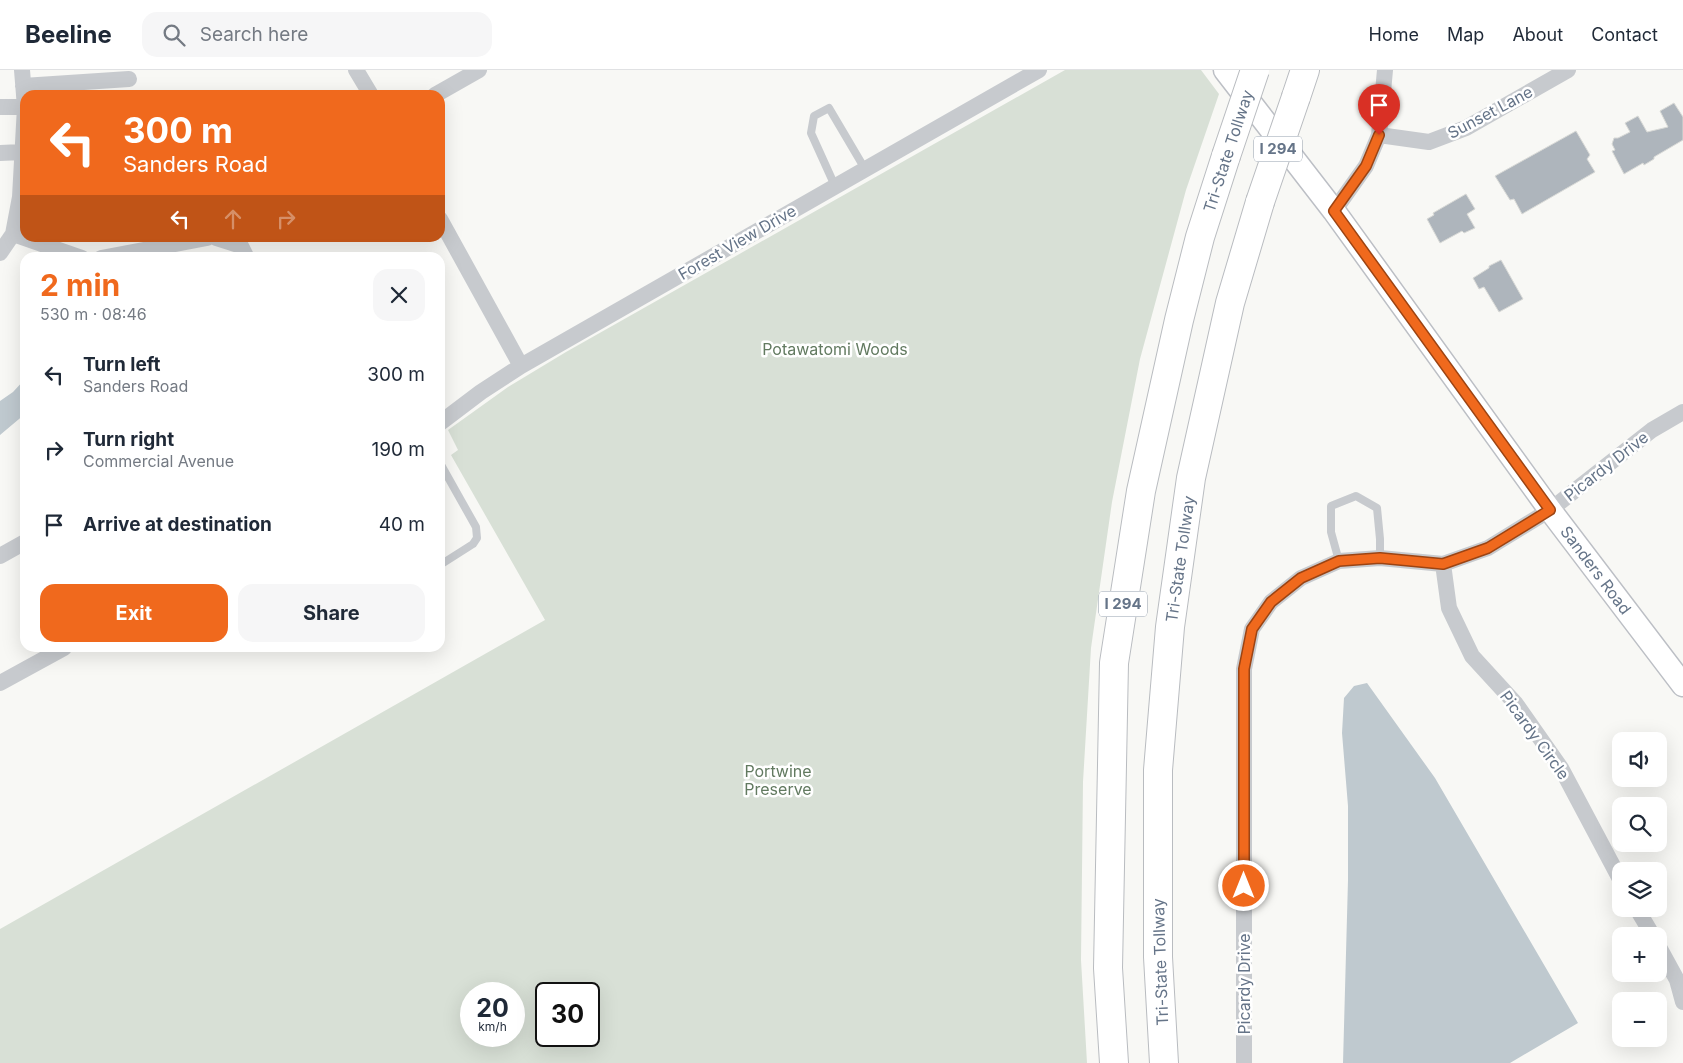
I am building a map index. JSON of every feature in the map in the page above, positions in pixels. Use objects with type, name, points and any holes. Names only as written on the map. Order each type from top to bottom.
[{"type":"highway","name":"Tri-State Tollway","points":[[1114,1063],[1108,968],[1114,662],[1141,491],[1179,320],[1200,237],[1255,70]]},
{"type":"highway","name":"Tri-State Tollway","points":[[1164,1063],[1158,957],[1158,770],[1170,627],[1191,478],[1230,302],[1260,202],[1305,70]]},
{"type":"main road","name":"Sanders Road","points":[[1225,70],[1334,211],[1550,510],[1683,684]]},
{"type":"street","points":[[356,70],[368,90]]},
{"type":"street","points":[[444,90],[479,70]]},
{"type":"street","name":"Forest View Drive","points":[[445,419],[481,392],[521,366],[1039,70]]},
{"type":"street","points":[[1334,211],[1366,166],[1379,135],[1385,70]]},
{"type":"street","name":"Sunset Lane","points":[[1379,135],[1429,142],[1466,128],[1568,70]]},
{"type":"street","points":[[23,78],[129,79]]},
{"type":"street","points":[[0,107],[20,107]]},
{"type":"street","points":[[0,153],[20,152]]},
{"type":"street","points":[[0,253],[13,234],[20,197]]},
{"type":"street","points":[[445,228],[521,366]]},
{"type":"street","points":[[13,234],[20,236]]},
{"type":"street","points":[[36,242],[65,252]]},
{"type":"street","points":[[132,252],[186,242]]},
{"type":"street","points":[[228,242],[241,246],[244,252]]},
{"type":"street","name":"Picardy Drive","points":[[1244,1063],[1244,669],[1252,629],[1271,602],[1301,578],[1339,561],[1380,558],[1443,564],[1488,548],[1550,510],[1652,430],[1683,412]]},
{"type":"street","points":[[0,556],[20,545]]},
{"type":"street","name":"Picardy Circle","points":[[1443,564],[1449,608],[1472,656],[1516,704],[1561,768],[1612,864]]},
{"type":"street","points":[[0,683],[57,652]]},
{"type":"street","points":[[1667,961],[1678,980],[1683,1002]]},
{"type":"lane","points":[[835,186],[811,133],[814,116],[829,108],[865,169]]},
{"type":"lane","points":[[445,472],[476,527],[477,538],[473,544],[445,562]]},
{"type":"lane","points":[[1339,561],[1331,532],[1331,506],[1356,496],[1377,508],[1380,558]]},
{"type":"green space","name":"Portwine Preserve","points":[[1065,70],[1201,70],[1219,94],[1186,190],[1140,359],[1112,502],[1091,648],[1083,782],[1081,960],[1087,1063],[0,1063],[0,929],[545,620],[451,455],[458,450],[448,430],[508,387],[566,352]]},
{"type":"shaded area","points":[[20,384],[20,418],[0,435],[0,401]]},
{"type":"shaded area","points":[[1367,683],[1435,778],[1578,1023],[1510,1063],[1343,1063],[1348,880],[1348,806],[1342,733],[1344,698],[1354,686]]},
{"type":"building","points":[[1674,103],[1683,117],[1683,140],[1644,165],[1643,163],[1624,174],[1612,151],[1615,150],[1612,144],[1614,138],[1630,132],[1625,123],[1638,116],[1647,132],[1668,127],[1660,111]]},
{"type":"building","points":[[1576,131],[1590,155],[1587,159],[1595,172],[1522,214],[1514,199],[1510,200],[1495,176]]},
{"type":"building","points":[[1466,194],[1475,209],[1467,214],[1475,228],[1464,233],[1462,231],[1440,243],[1427,219],[1434,215],[1433,213]]},
{"type":"building","points":[[1501,260],[1523,299],[1499,312],[1484,287],[1479,289],[1473,278]]},
{"type":"route","points":[[1244,886],[1244,669],[1252,629],[1271,602],[1301,578],[1339,561],[1380,558],[1443,564],[1488,548],[1550,510],[1334,211],[1366,166],[1379,135]]},
{"type":"park label","name":"Potawatomi Woods","points":[[835,349]]}]
